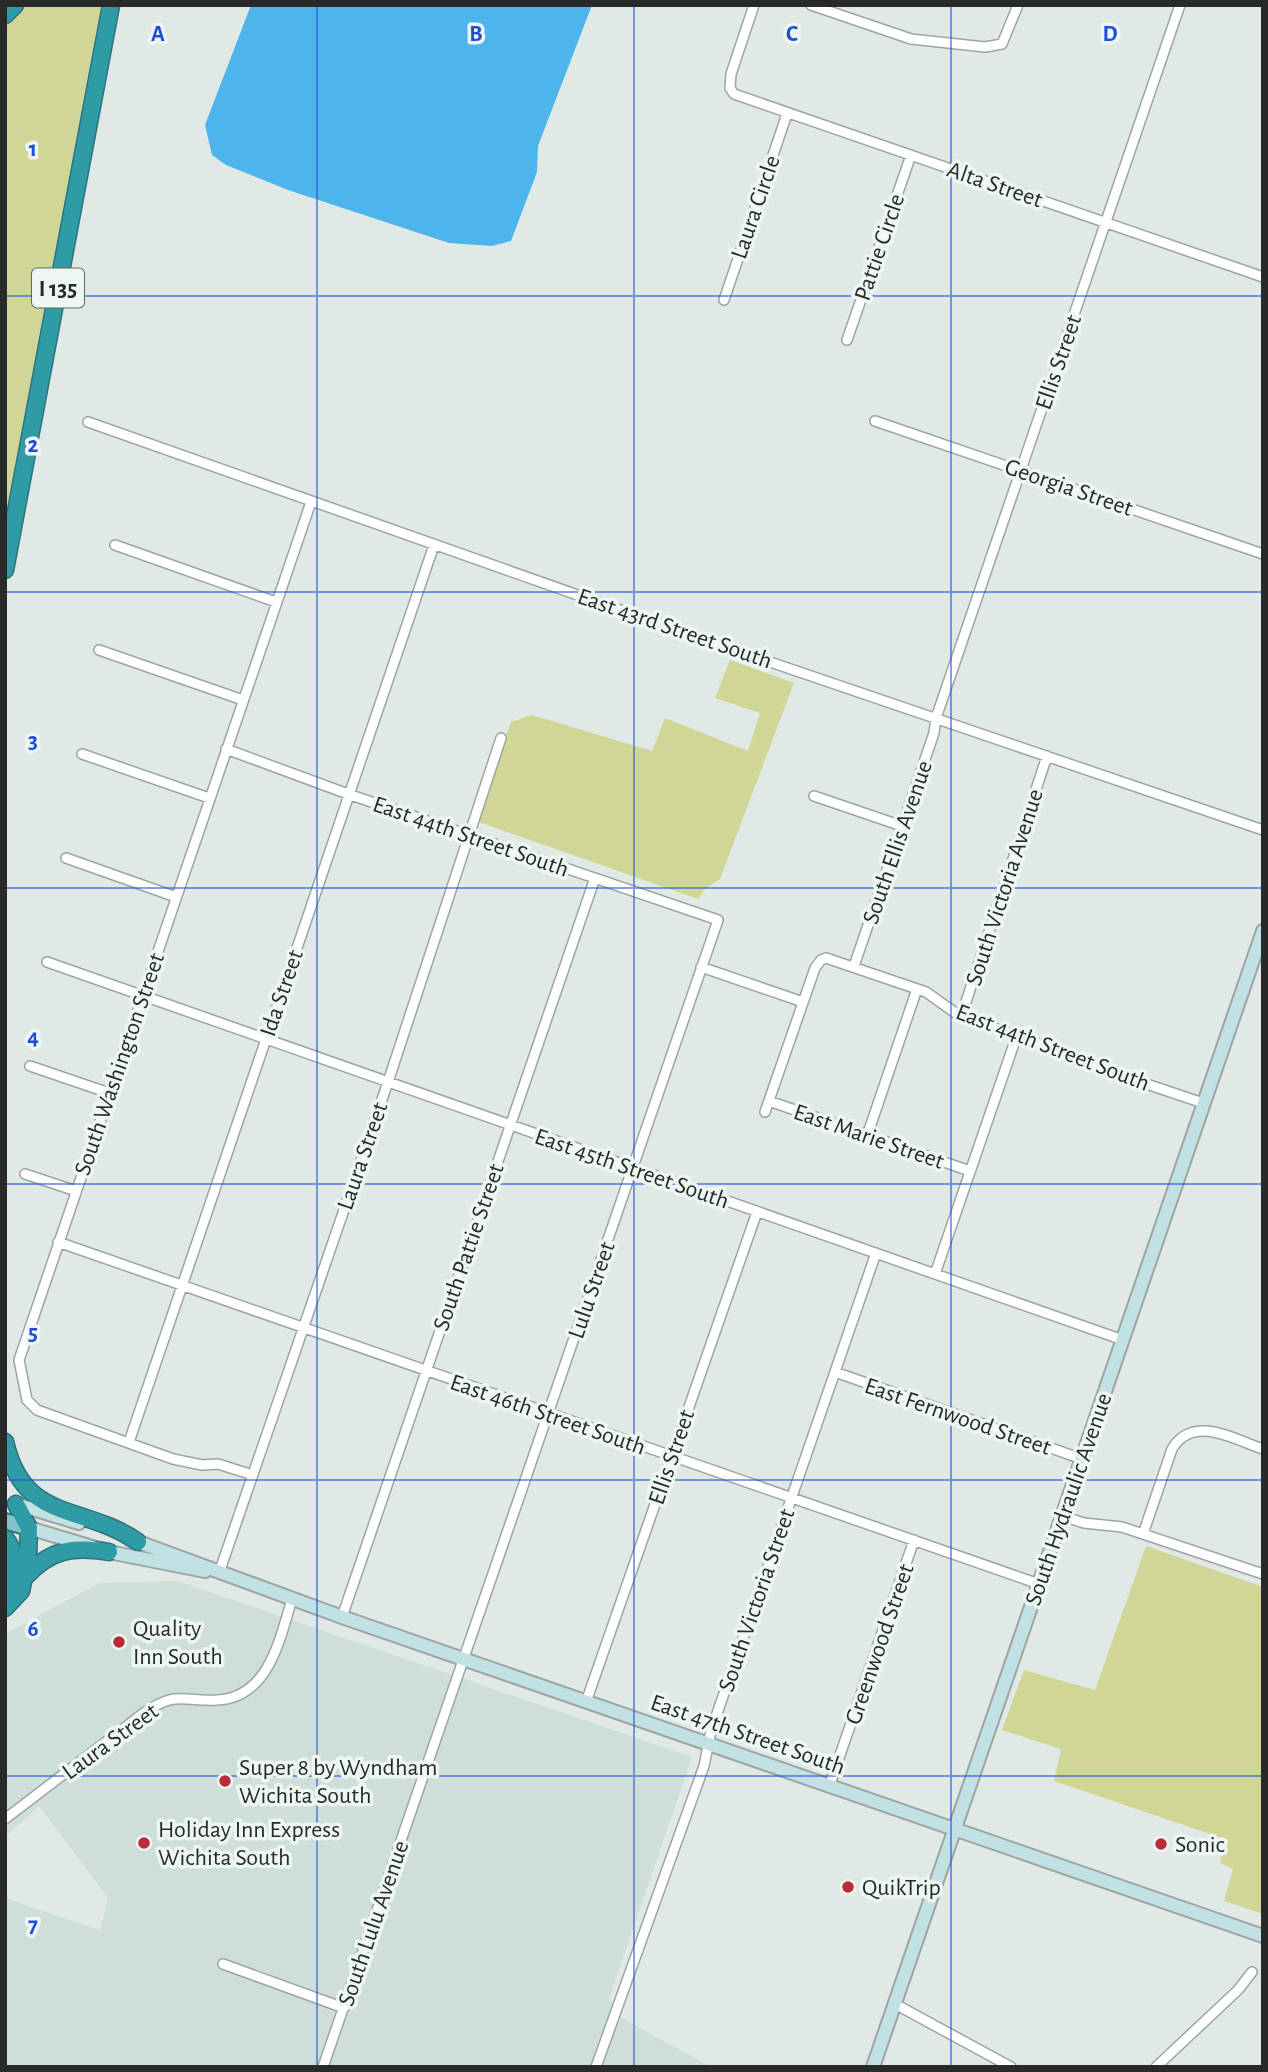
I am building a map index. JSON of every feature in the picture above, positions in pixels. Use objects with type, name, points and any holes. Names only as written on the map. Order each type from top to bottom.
[{"type":"highway","points":[[5,15],[15,5]]},
{"type":"highway","name":"I 135","points":[[5,570],[111,5]]},
{"type":"highway","points":[[5,1442],[20,1482],[44,1504],[121,1530],[138,1542]]},
{"type":"highway","points":[[5,1608],[21,1591],[26,1577],[29,1528],[11,1502]]},
{"type":"highway","points":[[5,1538],[12,1546],[15,1558],[14,1571],[5,1586]]},
{"type":"highway","points":[[26,1577],[44,1559],[62,1551],[89,1549],[109,1552]]},
{"type":"main road","name":"South Hydraulic Avenue","points":[[873,2067],[1263,931]]},
{"type":"main road","name":"East 47th Street South","points":[[11,1502],[189,1559],[219,1573],[464,1660],[1263,1936]]},
{"type":"main road","name":"East 47th Street South","points":[[5,1521],[109,1552],[219,1573]]},
{"type":"street","name":"Alta Street","points":[[754,5],[731,74],[730,88],[734,94],[1263,277]]},
{"type":"street","points":[[810,5],[911,39],[985,47],[1002,44],[1018,5]]},
{"type":"street","name":"Ellis Street","points":[[936,718],[1180,5]]},
{"type":"street","name":"Laura Circle","points":[[724,300],[787,114]]},
{"type":"street","name":"Pattie Circle","points":[[847,340],[911,155]]},
{"type":"street","name":"Georgia Street","points":[[875,421],[1263,554]]},
{"type":"street","name":"East 43rd Street South","points":[[88,422],[688,634],[1263,830]]},
{"type":"street","name":"South Washington Street","points":[[253,1475],[218,1464],[202,1465],[173,1459],[37,1410],[27,1400],[19,1360],[311,502]]},
{"type":"street","points":[[115,545],[276,602]]},
{"type":"street","name":"Ida Street","points":[[129,1442],[434,545]]},
{"type":"street","points":[[99,650],[243,700]]},
{"type":"street","name":"South Ellis Avenue","points":[[854,966],[934,733],[936,718]]},
{"type":"street","name":"Laura Street","points":[[219,1573],[388,1082],[501,738]]},
{"type":"street","name":"East 44th Street South","points":[[226,749],[468,836],[718,920]]},
{"type":"street","points":[[82,754],[209,798]]},
{"type":"street","name":"South Victoria Avenue","points":[[961,1017],[1047,756]]},
{"type":"street","points":[[814,796],[902,826]]},
{"type":"street","points":[[66,858],[176,897]]},
{"type":"street","name":"South Pattie Street","points":[[342,1617],[595,878]]},
{"type":"street","name":"Lulu Street","points":[[464,1660],[718,920]]},
{"type":"street","name":"East 44th Street South","points":[[803,1002],[815,968],[826,958],[917,989],[940,1000],[961,1017],[1017,1035],[1075,1060],[1203,1103]]},
{"type":"street","name":"East 45th Street South","points":[[47,961],[1123,1340]]},
{"type":"street","points":[[701,967],[803,1002],[765,1112]]},
{"type":"street","points":[[867,1136],[917,989]]},
{"type":"street","points":[[935,1274],[1017,1035]]},
{"type":"street","points":[[30,1066],[109,1093]]},
{"type":"street","name":"East Marie Street","points":[[769,1101],[970,1171]]},
{"type":"street","points":[[25,1174],[76,1191]]},
{"type":"street","name":"Ellis Street","points":[[586,1702],[757,1212]]},
{"type":"street","name":"East 46th Street South","points":[[58,1242],[1039,1584]]},
{"type":"street","name":"South Victoria Street","points":[[596,2067],[704,1766],[709,1744],[876,1253]]},
{"type":"street","name":"East Fernwood Street","points":[[835,1372],[1082,1460]]},
{"type":"street","points":[[1143,1534],[1172,1449],[1186,1433],[1199,1430],[1263,1449]]},
{"type":"street","points":[[1062,1516],[1084,1523],[1122,1527],[1263,1574]]},
{"type":"street","name":"Greenwood Street","points":[[829,1787],[914,1540]]},
{"type":"street","name":"Laura Street","points":[[5,1819],[162,1701],[185,1697],[217,1700],[236,1696],[251,1687],[264,1674],[278,1647],[292,1599]]},
{"type":"street","name":"South Lulu Avenue","points":[[323,2067],[464,1660]]},
{"type":"street","points":[[223,1964],[344,2008]]},
{"type":"street","points":[[1156,2067],[1238,1990],[1252,1972]]},
{"type":"street","points":[[895,2004],[1011,2067]]},
{"type":"shaded area","points":[[178,1581],[692,1757],[609,1999],[622,2018],[711,2067],[5,2067],[5,1898],[100,1930],[108,1898],[39,1806],[5,1837],[5,1634],[99,1583]]},
{"type":"green space","points":[[25,5],[101,5],[5,518],[5,23]]},
{"type":"green space","points":[[730,660],[794,683],[720,879],[705,889],[698,899],[476,821],[511,722],[532,715],[652,751],[665,718],[748,751],[760,713],[715,698]]},
{"type":"green space","points":[[1146,1546],[1263,1587],[1263,1914],[1224,1901],[1233,1869],[1220,1863],[1225,1839],[1054,1781],[1061,1749],[1002,1730],[1024,1670],[1095,1690]]},
{"type":"water","points":[[251,5],[592,5],[538,146],[537,172],[511,241],[492,246],[449,243],[288,190],[226,165],[212,155],[205,125]]},
{"type":"place","name":"Quality Inn South","points":[[119,1642]]},
{"type":"place","name":"Super 8 by Wyndham Wichita South","points":[[225,1781]]},
{"type":"place","name":"Holiday Inn Express Wichita South","points":[[144,1843]]},
{"type":"place","name":"Sonic","points":[[1161,1844]]},
{"type":"place","name":"QuikTrip","points":[[848,1887]]}]
